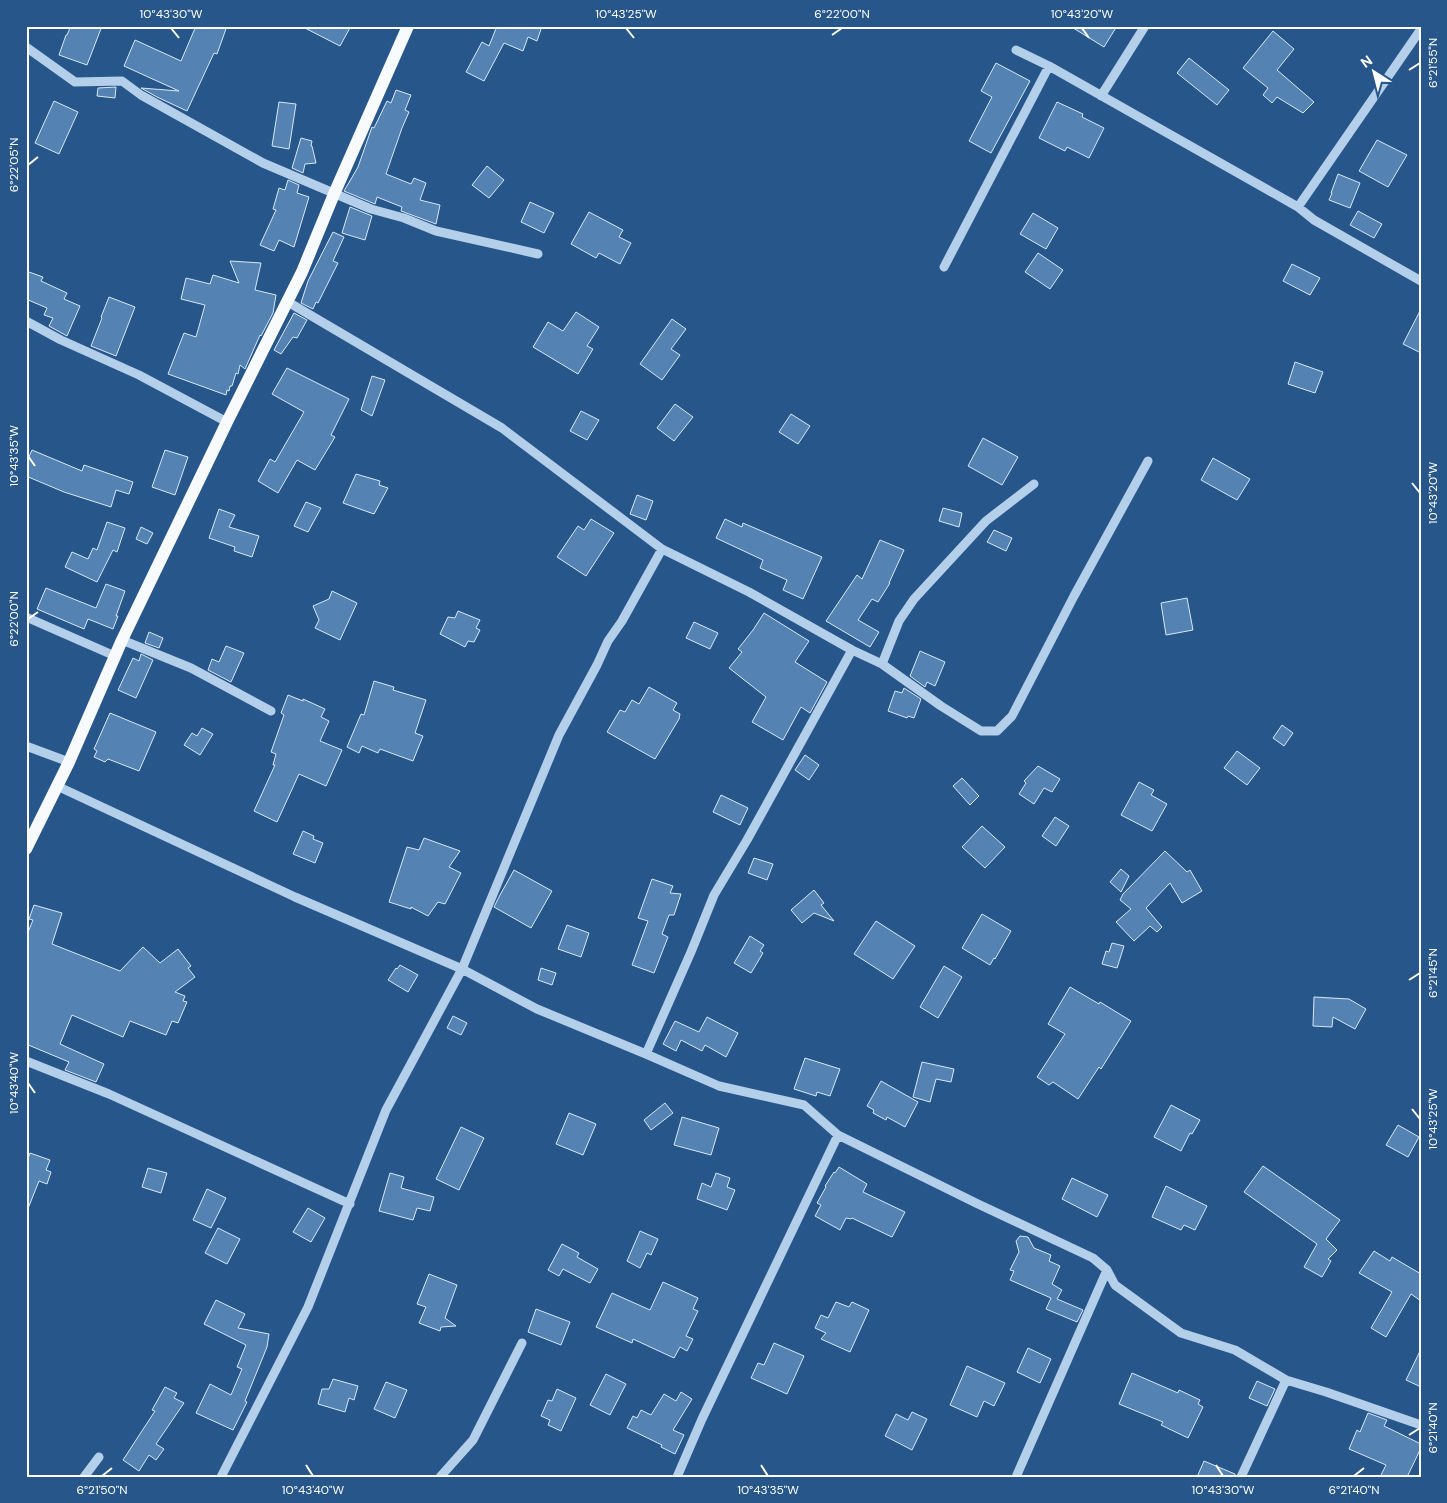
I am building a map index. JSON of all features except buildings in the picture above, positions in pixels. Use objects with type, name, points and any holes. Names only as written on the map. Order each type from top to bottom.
[{"type":"main road","points":[[26,850],[69,762],[122,640],[302,272],[408,26]]},
{"type":"street","points":[[1101,96],[1145,26]]},
{"type":"street","points":[[1298,207],[1421,29]]},
{"type":"street","points":[[26,47],[75,82],[122,81],[141,95],[263,163],[371,209],[404,218],[436,231],[538,254]]},
{"type":"street","points":[[1016,50],[1049,66],[1298,207],[1314,220],[1421,281]]},
{"type":"street","points":[[944,267],[1049,66]]},
{"type":"street","points":[[288,302],[502,428],[662,549],[749,592],[852,650],[882,664],[941,706],[981,731],[997,731],[1012,716],[1070,604],[1148,461]]},
{"type":"street","points":[[26,321],[61,340],[139,375],[227,422]]},
{"type":"street","points":[[882,664],[899,621],[914,600],[986,521],[1034,484]]},
{"type":"street","points":[[221,1477],[308,1307],[386,1110],[462,970],[559,735],[608,641],[622,621],[662,549]]},
{"type":"street","points":[[26,617],[115,656]]},
{"type":"street","points":[[122,640],[191,668],[271,711]]},
{"type":"street","points":[[646,1054],[714,895],[747,840],[852,650]]},
{"type":"street","points":[[26,746],[69,762]]},
{"type":"street","points":[[57,786],[295,897],[462,970],[537,1009],[719,1086],[804,1105],[838,1135],[1092,1258],[1108,1270],[1115,1286],[1182,1333],[1235,1350],[1286,1380],[1421,1425]]},
{"type":"street","points":[[26,1061],[109,1094],[350,1204]]},
{"type":"street","points":[[677,1477],[702,1419],[838,1135]]},
{"type":"street","points":[[1016,1477],[1108,1270]]},
{"type":"street","points":[[440,1477],[473,1440],[522,1343]]},
{"type":"street","points":[[1241,1477],[1286,1380]]},
{"type":"street","points":[[84,1477],[99,1457]]}]
